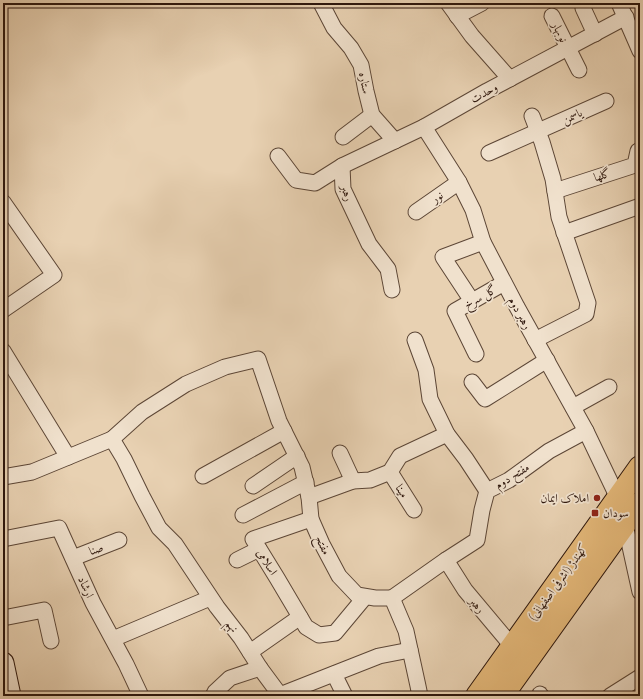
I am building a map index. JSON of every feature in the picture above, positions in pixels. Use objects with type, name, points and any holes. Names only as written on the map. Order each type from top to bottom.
[{"type":"main road","name":"کهندژ (اشرفی اصفهانی)","points":[[477,696],[640,467]]},
{"type":"main road","name":"کهندژ (اشرفی اصفهانی)","points":[[502,696],[640,503]]},
{"type":"street","name":"ستاره","points":[[321,3],[334,28],[351,48],[361,65],[372,115],[395,141]]},
{"type":"street","points":[[448,3],[472,36],[510,79]]},
{"type":"street","points":[[457,16],[482,3]]},
{"type":"street","points":[[619,3],[640,51]]},
{"type":"street","points":[[583,8],[595,34]]},
{"type":"street","name":"نوبهار","points":[[552,16],[579,70]]},
{"type":"street","name":"وحدت","points":[[342,166],[424,128],[510,79],[626,17]]},
{"type":"street","name":"یاسمن","points":[[489,153],[606,102]]},
{"type":"street","points":[[343,137],[372,115]]},
{"type":"street","points":[[532,116],[542,142],[553,179],[558,217],[588,303],[586,314],[535,340]]},
{"type":"street","name":"رهبر دوم","points":[[424,128],[459,182],[473,210],[482,242],[586,431],[618,498]]},
{"type":"street","name":"گلها","points":[[555,191],[634,165],[638,151],[640,150]]},
{"type":"street","name":"رهبر","points":[[278,156],[296,180],[308,182],[315,183],[342,166],[343,189],[370,244],[388,269],[392,290]]},
{"type":"street","name":"نور","points":[[416,212],[459,182]]},
{"type":"street","points":[[3,202],[54,275],[3,310]]},
{"type":"street","points":[[564,233],[640,206]]},
{"type":"street","points":[[472,301],[443,257],[482,242]]},
{"type":"street","name":"گل سرخ","points":[[476,354],[455,311],[504,283]]},
{"type":"street","points":[[415,340],[426,370],[430,399],[446,434],[466,459],[487,491]]},
{"type":"street","points":[[3,351],[68,458]]},
{"type":"street","name":"مفتح","points":[[112,439],[142,412],[186,384],[225,367],[258,359],[279,421],[302,466],[309,497],[311,518],[322,544],[340,576],[357,595],[365,597]]},
{"type":"street","points":[[472,382],[485,399],[547,360]]},
{"type":"street","points":[[573,407],[609,387]]},
{"type":"street","name":"مفتح دوم","points":[[392,598],[477,540],[487,491],[509,480],[549,451],[586,431]]},
{"type":"street","points":[[203,476],[284,432]]},
{"type":"street","points":[[309,497],[352,481],[370,480],[390,472],[400,456],[446,434]]},
{"type":"street","points":[[3,477],[32,472],[112,439]]},
{"type":"street","name":"نهم","points":[[112,439],[124,459],[159,528],[175,544],[210,598],[280,696],[379,656],[410,650]]},
{"type":"street","points":[[340,452],[352,481]]},
{"type":"street","points":[[253,486],[297,456]]},
{"type":"street","name":"مینا","points":[[390,472],[414,510]]},
{"type":"street","points":[[243,514],[306,482]]},
{"type":"street","name":"اسلامی","points":[[311,518],[253,539],[278,578],[306,627],[319,635],[334,633],[365,597]]},
{"type":"street","points":[[625,524],[636,555],[640,592]]},
{"type":"street","name":"ارشاد","points":[[3,538],[59,528],[93,603],[126,664],[141,696]]},
{"type":"street","name":"صنا","points":[[73,558],[119,540]]},
{"type":"street","points":[[237,560],[259,549]]},
{"type":"street","name":"رهبر","points":[[446,560],[465,590],[512,646]]},
{"type":"street","points":[[365,597],[392,598],[406,631],[420,696]]},
{"type":"street","points":[[113,639],[210,598]]},
{"type":"street","points":[[3,618],[44,610],[51,641]]},
{"type":"street","points":[[250,652],[300,617]]},
{"type":"street","points":[[3,663],[10,696]]},
{"type":"street","points":[[213,696],[215,692],[230,678],[260,668]]},
{"type":"street","points":[[334,674],[344,696]]},
{"type":"street","points":[[610,696],[640,677]]},
{"type":"place","name":"املاک ایمان","points":[[597,498]]},
{"type":"place","name":"سودان","points":[[595,513]]}]
